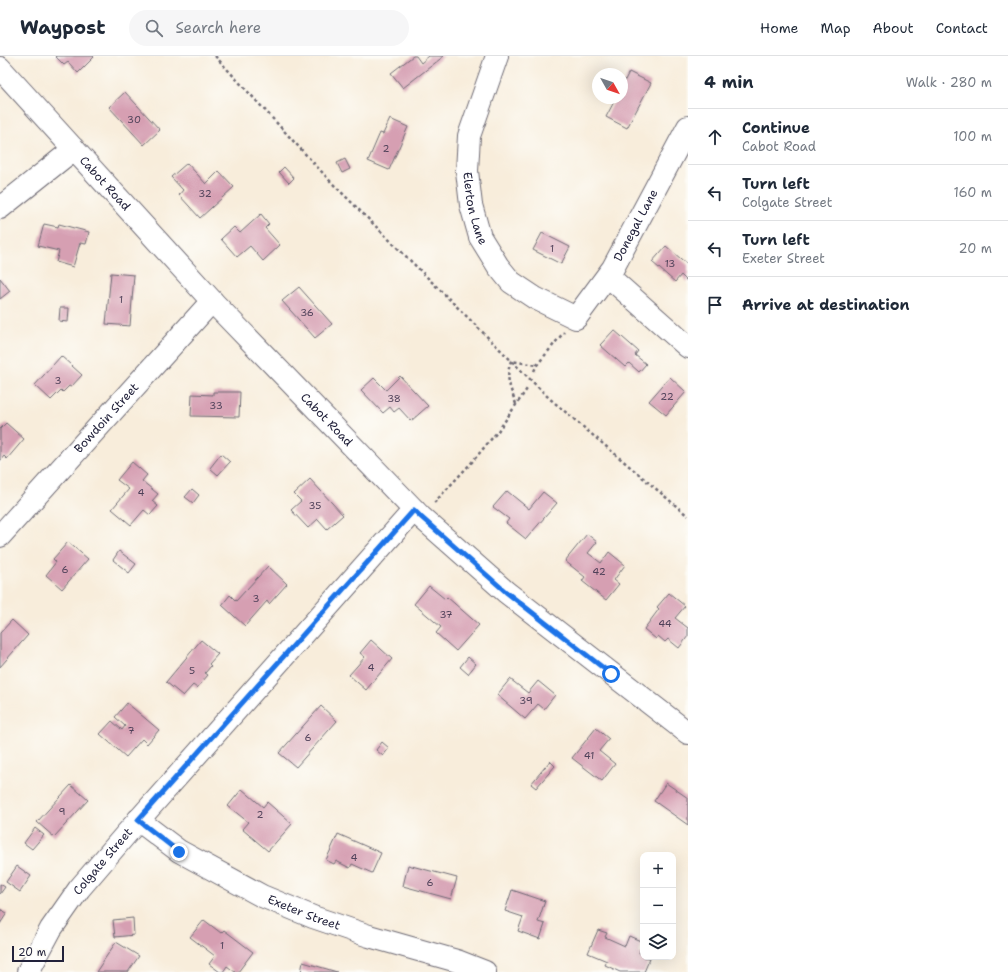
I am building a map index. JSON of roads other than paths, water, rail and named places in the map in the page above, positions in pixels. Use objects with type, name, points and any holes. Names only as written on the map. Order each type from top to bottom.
[{"type":"street","name":"Elerton Lane","points":[[497,56],[469,136],[467,171],[469,191],[471,205],[480,237],[498,266],[512,282],[535,298],[576,318]]},
{"type":"street","name":"Cabot Road","points":[[0,68],[212,301],[417,514],[506,592],[688,733]]},
{"type":"street","name":"Donegal Lane","points":[[576,318],[608,276],[688,127]]},
{"type":"street","points":[[0,208],[74,149]]},
{"type":"street","points":[[608,276],[688,347]]},
{"type":"street","name":"Bowdoin Street","points":[[0,536],[212,301]]},
{"type":"street","name":"Colgate Street","points":[[28,972],[51,929],[79,889],[138,820],[417,514]]},
{"type":"street","name":"Exeter Street","points":[[138,820],[179,852],[262,896],[320,919],[369,936],[457,961],[486,972]]}]
